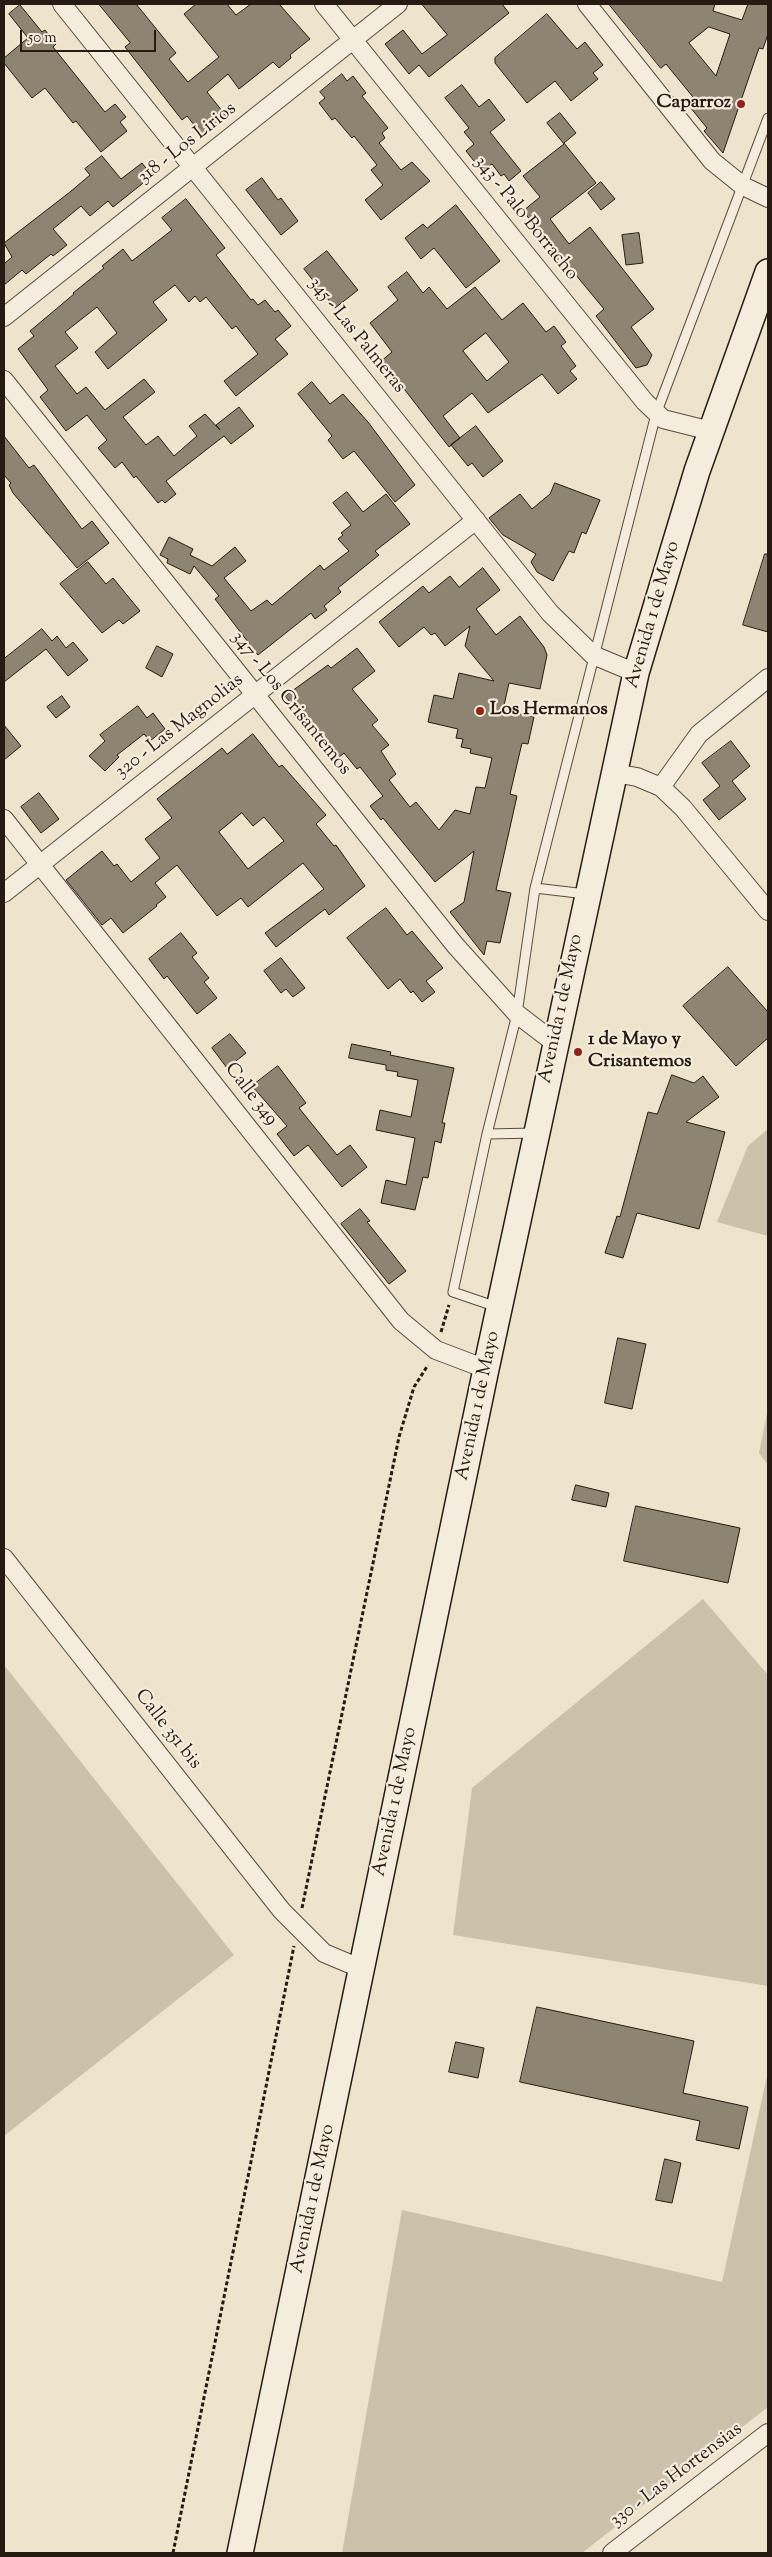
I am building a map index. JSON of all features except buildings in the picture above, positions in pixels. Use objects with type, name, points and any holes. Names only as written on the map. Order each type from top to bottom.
[{"type":"main road","name":"Avenida 1 de Mayo","points":[[240,2553],[586,894],[636,672],[694,480],[768,272]]},
{"type":"street","name":"345 - Las Palmeras","points":[[62,4],[550,613],[593,655],[636,672]]},
{"type":"street","name":"343 - Palo Borracho","points":[[324,4],[656,414],[663,419],[711,432]]},
{"type":"street","name":"318 - Los Lirios","points":[[4,317],[398,4]]},
{"type":"street","points":[[587,4],[712,161],[743,186],[768,198]]},
{"type":"street","name":"347 - Los Crisantemos","points":[[4,380],[455,945],[517,1014],[555,1043]]},
{"type":"street","name":"320 - Las Magnolias","points":[[4,893],[476,520]]},
{"type":"street","points":[[661,787],[698,734],[768,678]]},
{"type":"street","points":[[614,773],[637,777],[661,787],[683,808],[768,911]]},
{"type":"street","name":"Calle 349","points":[[4,819],[402,1321],[436,1350],[486,1369]]},
{"type":"street","name":"Calle 351 bis","points":[[4,1558],[282,1910],[324,1953],[362,1969]]},
{"type":"street","name":"330 - Las Hortensias","points":[[612,2553],[768,2434]]},
{"type":"lane","points":[[500,1308],[453,1292],[487,1134],[517,1014],[535,888],[656,414],[768,118]]},
{"type":"lane","points":[[535,888],[586,894]]},
{"type":"lane","points":[[487,1134],[536,1133]]},
{"type":"path","points":[[173,2553],[298,1926],[399,1437],[414,1388],[436,1350],[453,1292]]},
{"type":"shaded area","points":[[768,1129],[768,1236],[717,1222],[748,1146]]},
{"type":"shaded area","points":[[768,1408],[768,1465],[759,1453]]},
{"type":"shaded area","points":[[703,1599],[768,1675],[768,1986],[453,1935],[472,1788]]},
{"type":"shaded area","points":[[4,1665],[234,1955],[4,2136]]},
{"type":"shaded area","points":[[768,2071],[768,2407],[582,2553],[342,2553],[402,2210],[722,2282]]},
{"type":"place","name":"Caparroz","points":[[741,104]]},
{"type":"place","name":"Los Hermanos","points":[[480,711]]},
{"type":"place","name":"1 de Mayo y Crisantemos","points":[[578,1052]]}]
